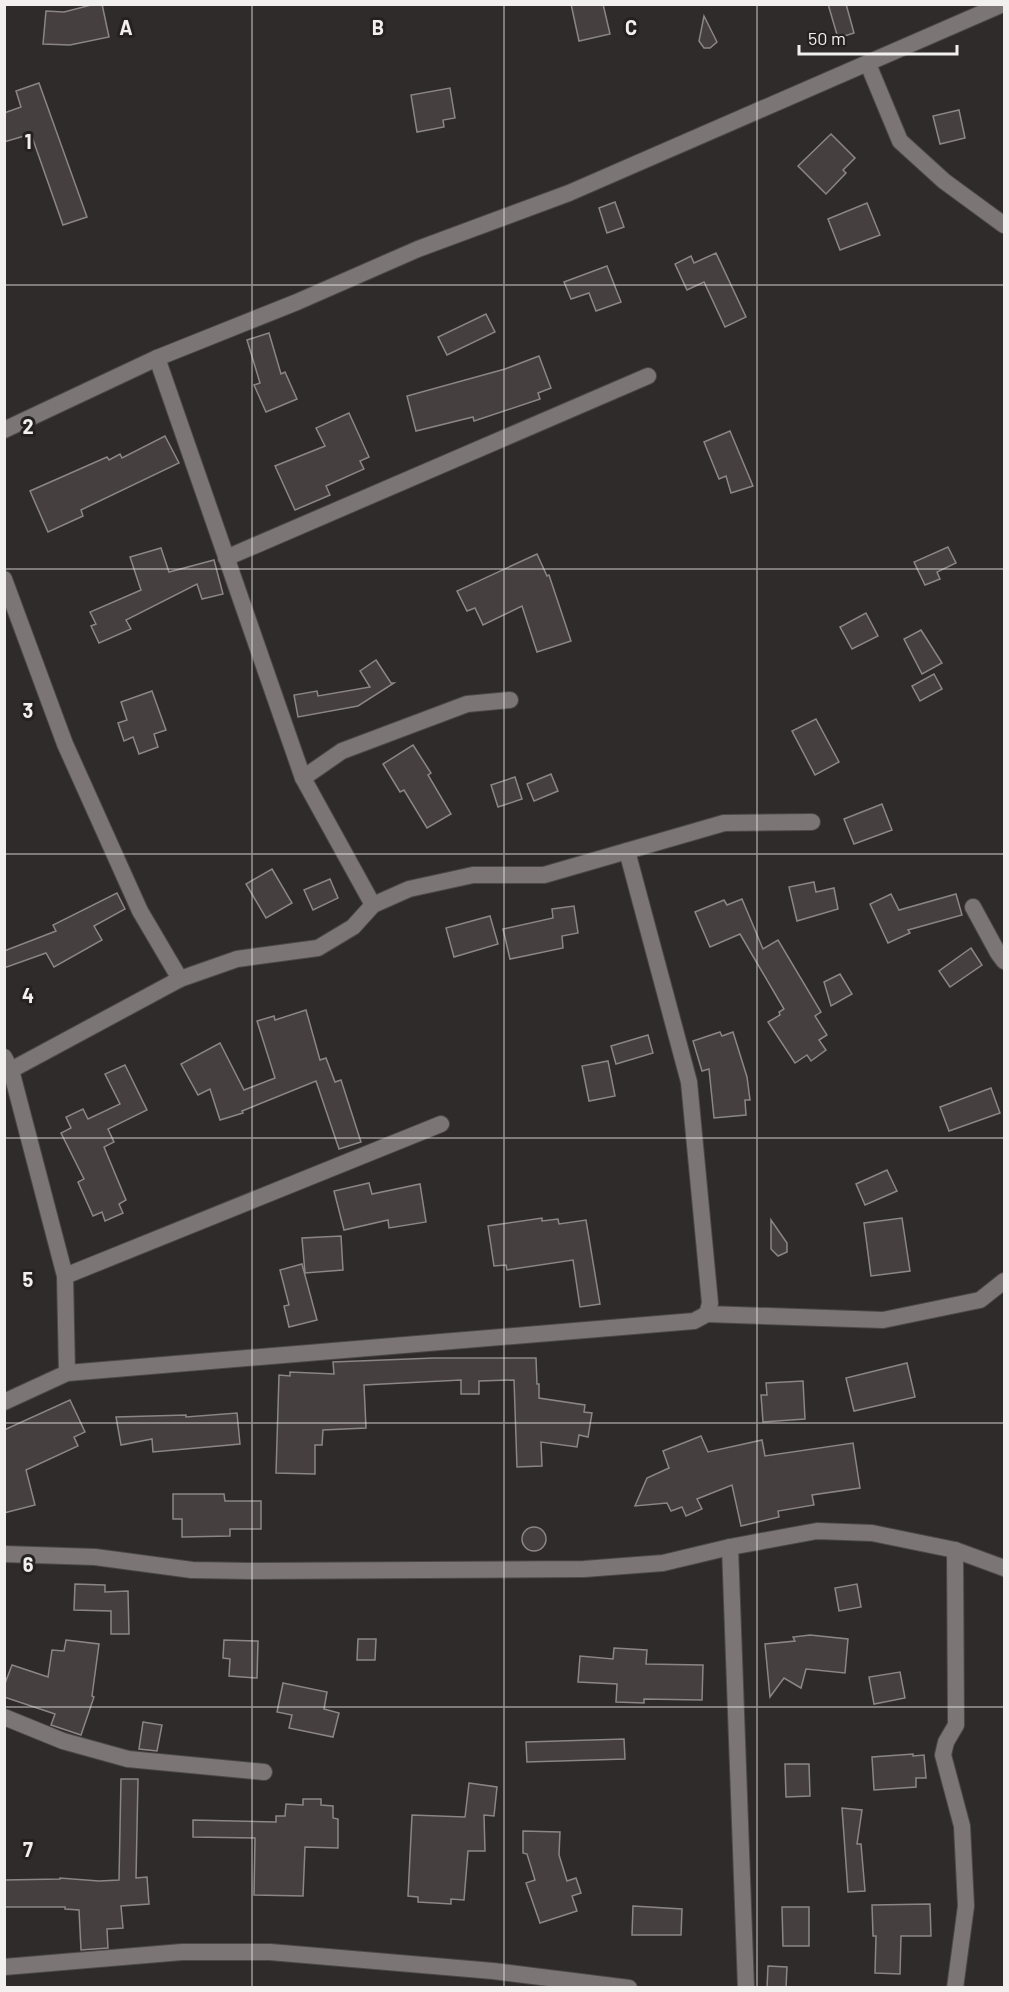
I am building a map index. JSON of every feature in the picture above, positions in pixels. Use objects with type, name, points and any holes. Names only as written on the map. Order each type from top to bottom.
[{"type":"street","points":[[4,430],[157,358],[297,302],[418,249],[569,193],[868,64],[978,10],[1003,4]]},
{"type":"street","points":[[868,64],[900,141],[944,181],[1005,225]]},
{"type":"street","points":[[157,358],[303,778],[373,905]]},
{"type":"street","points":[[226,558],[648,376]]},
{"type":"street","points":[[4,579],[65,744],[140,911],[180,979]]},
{"type":"street","points":[[303,778],[342,751],[467,704],[510,700]]},
{"type":"street","points":[[67,1373],[65,1276],[6,1062],[180,979],[237,960],[318,948],[353,927],[373,905],[409,889],[473,875],[544,875],[724,823],[812,822]]},
{"type":"street","points":[[627,851],[689,1082],[710,1302],[707,1314]]},
{"type":"street","points":[[973,907],[998,953],[1005,961]]},
{"type":"street","points":[[65,1276],[441,1124]]},
{"type":"street","points":[[4,1402],[67,1373],[694,1321],[707,1314],[883,1320],[980,1300],[1005,1281]]},
{"type":"street","points":[[4,1554],[95,1557],[192,1569],[238,1571],[584,1569],[663,1563],[730,1547],[817,1531],[872,1533],[955,1550],[1005,1568]]},
{"type":"street","points":[[730,1547],[746,1988]]},
{"type":"street","points":[[955,1550],[956,1725],[946,1742],[943,1755],[962,1826],[966,1906],[955,1988]]},
{"type":"street","points":[[4,1717],[63,1741],[128,1759],[264,1772]]},
{"type":"street","points":[[4,1967],[182,1952],[270,1952],[493,1971],[629,1988]]},
{"type":"building","points":[[102,4],[109,37],[70,45],[43,44],[46,11],[64,12]]},
{"type":"building","points":[[571,4],[603,4],[610,34],[579,41]]},
{"type":"building","points":[[828,4],[846,4],[854,33],[838,38]]},
{"type":"building","points":[[704,16],[717,42],[710,48],[704,48],[699,41]]},
{"type":"building","points":[[39,83],[87,217],[63,225],[31,134],[4,142],[4,113],[21,107],[16,91]]},
{"type":"building","points":[[450,88],[455,118],[443,120],[444,127],[417,132],[411,95]]},
{"type":"building","points":[[959,110],[965,138],[940,144],[933,116]]},
{"type":"building","points":[[831,134],[855,158],[843,170],[846,173],[826,194],[798,166]]},
{"type":"building","points":[[615,202],[624,227],[607,233],[599,208]]},
{"type":"building","points":[[867,203],[880,235],[840,250],[828,219]]},
{"type":"building","points":[[716,253],[746,317],[725,327],[704,282],[687,290],[675,264],[691,256],[694,263]]},
{"type":"building","points":[[607,266],[621,302],[596,311],[589,293],[571,299],[564,282]]},
{"type":"building","points":[[486,314],[495,332],[447,355],[438,337]]},
{"type":"building","points":[[269,333],[281,374],[285,372],[297,399],[266,412],[254,385],[260,383],[247,340]]},
{"type":"building","points":[[539,356],[551,388],[538,393],[540,399],[474,421],[473,417],[416,431],[407,396],[505,369]]},
{"type":"building","points":[[349,413],[369,457],[360,461],[364,469],[326,486],[330,495],[295,510],[275,466],[325,446],[316,428]]},
{"type":"building","points":[[730,431],[753,486],[731,493],[726,476],[719,479],[704,442]]},
{"type":"building","points":[[165,436],[179,463],[81,510],[83,516],[48,532],[30,491],[107,457],[109,460],[120,454],[122,458]]},
{"type":"building","points":[[948,547],[956,563],[937,572],[940,579],[925,585],[914,562]]},
{"type":"building","points":[[161,548],[169,572],[214,560],[223,594],[202,599],[197,584],[126,620],[131,629],[99,643],[91,626],[96,624],[90,612],[141,590],[130,557]]},
{"type":"building","points":[[537,554],[547,576],[549,575],[571,641],[537,652],[522,606],[483,625],[475,608],[467,611],[457,591]]},
{"type":"building","points":[[866,613],[878,636],[852,649],[840,627]]},
{"type":"building","points":[[921,630],[942,663],[922,674],[904,639]]},
{"type":"building","points":[[376,660],[391,683],[394,683],[358,706],[298,717],[294,695],[317,691],[318,696],[370,687],[360,671]]},
{"type":"building","points":[[934,674],[942,689],[920,701],[912,686]]},
{"type":"building","points":[[152,691],[166,730],[154,734],[158,747],[139,754],[133,737],[124,741],[118,723],[127,720],[121,702]]},
{"type":"building","points":[[816,719],[839,762],[815,775],[792,731]]},
{"type":"building","points":[[413,745],[431,773],[428,775],[451,814],[427,828],[404,790],[400,792],[383,764]]},
{"type":"building","points":[[551,774],[558,791],[534,801],[527,784]]},
{"type":"building","points":[[515,777],[522,799],[498,807],[491,785]]},
{"type":"building","points":[[882,804],[892,830],[854,844],[844,819]]},
{"type":"building","points":[[272,869],[292,903],[266,918],[246,884]]},
{"type":"building","points":[[330,879],[338,898],[313,910],[304,890]]},
{"type":"building","points":[[814,882],[816,892],[834,888],[838,909],[797,921],[789,887]]},
{"type":"building","points":[[117,893],[125,909],[94,926],[102,940],[54,967],[46,953],[4,968],[4,951],[56,931],[53,925]]},
{"type":"building","points":[[891,894],[899,910],[956,894],[962,915],[908,930],[910,933],[888,943],[870,904]]},
{"type":"building","points":[[742,899],[763,949],[778,940],[821,1012],[815,1016],[827,1035],[819,1040],[826,1050],[811,1061],[807,1055],[795,1063],[768,1022],[780,1015],[779,1012],[784,1009],[740,934],[710,947],[695,912],[724,900],[727,905]]},
{"type":"building","points":[[574,906],[578,933],[562,936],[563,948],[510,959],[503,929],[553,918],[552,909]]},
{"type":"building","points":[[490,916],[498,944],[454,957],[446,928]]},
{"type":"building","points":[[971,948],[982,965],[950,987],[939,971]]},
{"type":"building","points":[[840,974],[852,994],[831,1006],[824,982]]},
{"type":"building","points":[[306,1010],[320,1060],[326,1058],[335,1082],[341,1080],[361,1142],[339,1149],[316,1081],[242,1111],[243,1113],[220,1120],[210,1089],[198,1095],[181,1064],[220,1043],[244,1090],[275,1078],[257,1021],[274,1016],[275,1020]]},
{"type":"building","points":[[720,1032],[722,1036],[733,1032],[747,1077],[750,1100],[745,1100],[746,1115],[714,1118],[709,1069],[702,1071],[693,1041]]},
{"type":"building","points":[[648,1035],[653,1053],[616,1064],[611,1046]]},
{"type":"building","points":[[608,1061],[615,1096],[589,1101],[582,1066]]},
{"type":"building","points":[[125,1065],[147,1110],[108,1129],[114,1142],[104,1147],[126,1200],[119,1204],[123,1213],[105,1221],[102,1212],[93,1216],[78,1182],[84,1179],[61,1133],[71,1128],[66,1117],[83,1109],[88,1119],[120,1104],[105,1074]]},
{"type":"building","points":[[991,1088],[1000,1113],[949,1131],[940,1107]]},
{"type":"building","points":[[887,1170],[897,1191],[865,1205],[856,1184]]},
{"type":"building","points":[[369,1183],[372,1194],[420,1184],[426,1222],[389,1228],[388,1220],[344,1230],[334,1191]]},
{"type":"building","points":[[542,1218],[542,1221],[558,1219],[559,1224],[586,1220],[600,1304],[580,1307],[573,1260],[507,1270],[506,1265],[494,1266],[488,1226]]},
{"type":"building","points":[[902,1218],[910,1271],[871,1276],[864,1223]]},
{"type":"building","points":[[771,1220],[787,1243],[787,1252],[778,1256],[771,1249]]},
{"type":"building","points":[[341,1236],[343,1270],[305,1273],[302,1238]]},
{"type":"building","points":[[302,1264],[317,1320],[289,1327],[284,1306],[289,1305],[280,1270]]},
{"type":"building","points":[[434,1358],[536,1358],[539,1398],[585,1405],[584,1412],[592,1413],[588,1437],[579,1435],[577,1447],[541,1442],[542,1466],[517,1467],[514,1380],[479,1381],[479,1394],[461,1394],[461,1380],[364,1385],[366,1428],[323,1430],[322,1445],[315,1445],[315,1474],[276,1473],[279,1375],[290,1376],[290,1372],[334,1374],[333,1362]]},
{"type":"building","points":[[907,1363],[915,1397],[854,1411],[846,1378]]},
{"type":"building","points":[[803,1381],[805,1419],[763,1422],[761,1395],[767,1395],[766,1383]]},
{"type":"building","points":[[70,1400],[85,1432],[74,1437],[78,1446],[26,1470],[35,1505],[4,1513],[4,1430]]},
{"type":"building","points":[[237,1413],[240,1444],[153,1452],[152,1439],[121,1445],[116,1417],[186,1415],[186,1417]]},
{"type":"building","points":[[701,1436],[708,1452],[762,1440],[765,1456],[853,1443],[860,1488],[812,1495],[814,1505],[778,1511],[779,1517],[741,1526],[732,1485],[697,1499],[702,1509],[686,1516],[682,1507],[671,1511],[667,1503],[635,1506],[647,1478],[669,1468],[663,1451]]},
{"type":"building","points":[[173,1494],[224,1494],[225,1501],[261,1501],[261,1529],[230,1529],[230,1536],[182,1537],[182,1519],[173,1519]]},
{"type":"building","points":[[534,1527],[543,1530],[546,1539],[543,1548],[534,1551],[525,1548],[522,1539],[525,1530]]},
{"type":"building","points":[[75,1584],[105,1585],[105,1592],[128,1591],[129,1634],[111,1634],[111,1611],[74,1610]]},
{"type":"building","points":[[857,1584],[861,1607],[839,1611],[835,1588]]},
{"type":"building","points":[[810,1635],[848,1639],[845,1673],[806,1669],[801,1688],[784,1678],[770,1697],[765,1644],[795,1641],[793,1637]]},
{"type":"building","points":[[358,1639],[376,1639],[375,1660],[357,1660]]},
{"type":"building","points":[[66,1640],[99,1644],[92,1696],[94,1697],[81,1735],[51,1725],[55,1714],[4,1697],[4,1686],[12,1665],[48,1677],[52,1650],[64,1651]]},
{"type":"building","points":[[224,1640],[258,1641],[257,1678],[229,1676],[230,1659],[223,1658]]},
{"type":"building","points":[[614,1648],[647,1650],[646,1664],[703,1665],[702,1700],[644,1699],[644,1703],[616,1702],[617,1684],[578,1682],[580,1656],[613,1659]]},
{"type":"building","points":[[900,1672],[905,1698],[874,1704],[869,1677]]},
{"type":"building","points":[[283,1683],[327,1692],[324,1709],[339,1713],[333,1737],[289,1728],[292,1715],[277,1712]]},
{"type":"building","points":[[143,1722],[162,1725],[157,1751],[139,1749]]},
{"type":"building","points":[[624,1739],[625,1759],[527,1762],[526,1742]]},
{"type":"building","points":[[913,1754],[913,1756],[924,1755],[926,1778],[916,1778],[916,1787],[874,1790],[872,1757]]},
{"type":"building","points":[[785,1764],[809,1764],[810,1796],[786,1797]]},
{"type":"building","points":[[121,1779],[138,1779],[136,1878],[147,1877],[149,1904],[121,1906],[123,1928],[107,1929],[108,1948],[81,1950],[79,1910],[65,1909],[65,1907],[4,1907],[4,1880],[60,1878],[119,1880]]},
{"type":"building","points":[[469,1783],[497,1787],[494,1816],[484,1815],[485,1851],[468,1851],[464,1900],[451,1899],[451,1904],[418,1902],[418,1897],[408,1896],[412,1815],[465,1817]]},
{"type":"building","points":[[303,1799],[321,1799],[321,1805],[333,1806],[333,1818],[338,1819],[338,1848],[305,1847],[303,1896],[254,1895],[255,1838],[193,1837],[193,1820],[276,1822],[276,1816],[285,1816],[286,1804],[303,1805]]},
{"type":"building","points":[[842,1808],[862,1810],[857,1844],[861,1844],[865,1891],[848,1892]]},
{"type":"building","points":[[523,1831],[560,1832],[559,1855],[567,1881],[576,1878],[581,1893],[572,1896],[577,1911],[540,1923],[526,1883],[535,1880],[527,1854],[523,1853]]},
{"type":"building","points":[[930,1904],[931,1936],[901,1936],[900,1974],[875,1973],[876,1936],[873,1936],[872,1905]]},
{"type":"building","points":[[633,1906],[682,1909],[681,1935],[632,1935]]},
{"type":"building","points":[[782,1907],[809,1907],[809,1946],[783,1946]]},
{"type":"building","points":[[768,1966],[787,1967],[786,1988],[767,1988]]}]
